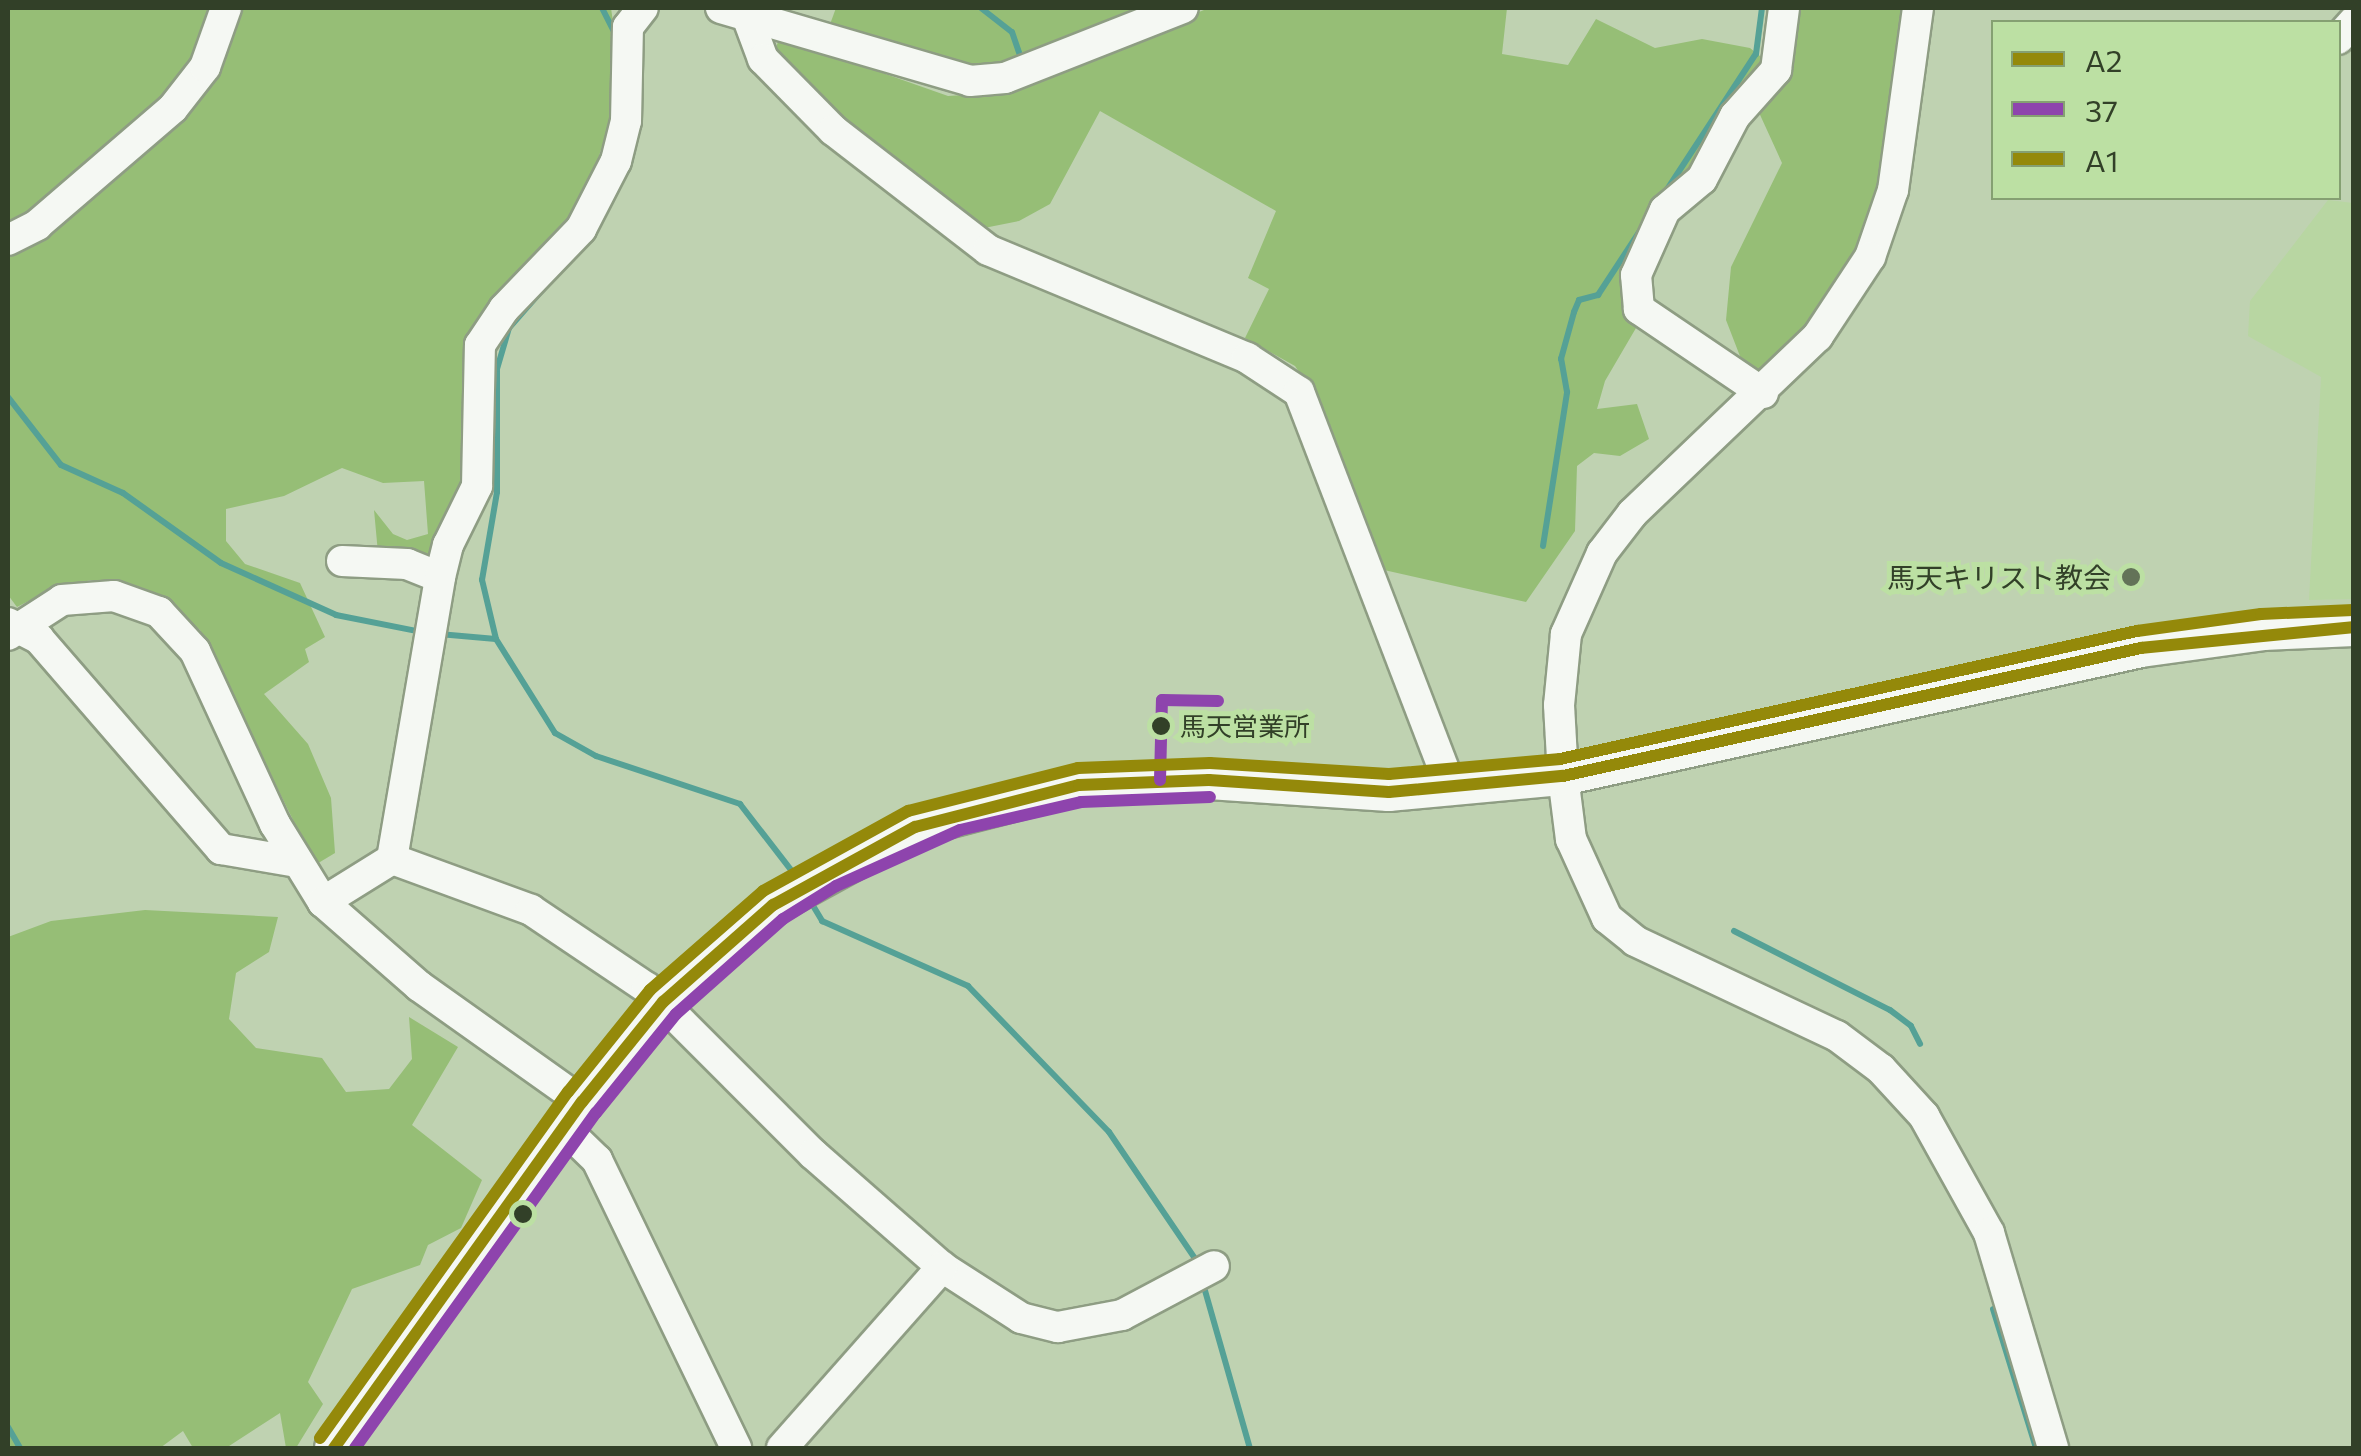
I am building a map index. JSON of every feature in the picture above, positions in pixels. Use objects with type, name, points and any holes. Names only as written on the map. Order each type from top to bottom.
[{"type":"main road","points":[[334,1448],[573,1115],[663,1002],[722,944],[800,888],[954,813],[1079,785],[1176,779],[1452,790],[1563,776],[2141,648],[2263,630],[2354,626]]},
{"type":"street","points":[[8,240],[37,225],[173,108],[205,67],[226,8]]},
{"type":"street","points":[[734,12],[970,80],[1005,78],[1183,8]]},
{"type":"street","points":[[1763,393],[1639,309],[1636,275],[1665,210],[1702,180],[1734,116],[1776,70],[1784,8]]},
{"type":"street","points":[[1918,8],[1906,121],[1883,226],[1818,336],[1763,393],[1632,514],[1602,553],[1566,634],[1559,705],[1563,776],[1571,840],[1607,918],[1635,941],[1836,1036],[1882,1069],[1924,1116],[1988,1233],[2029,1400],[2053,1448]]},
{"type":"street","points":[[734,12],[763,60],[833,130],[988,250],[1247,358],[1299,392],[1452,790]]},
{"type":"street","points":[[323,902],[392,860],[440,578],[448,545],[478,486],[480,346],[504,309],[582,229],[616,161],[626,121],[623,60],[636,17]]},
{"type":"street","points":[[342,561],[407,564],[440,578]]},
{"type":"street","points":[[9,630],[62,600],[114,596],[159,612],[195,651],[298,862],[323,902],[573,1115],[736,1448]]},
{"type":"street","points":[[9,630],[39,639],[221,849],[298,862]]},
{"type":"street","points":[[392,860],[531,910],[663,1002],[813,1154],[942,1267],[1020,1318],[1058,1326],[1122,1315],[1204,1272]]},
{"type":"street","points":[[782,1448],[942,1267]]},
{"type":"shaded area","points":[[8,8],[215,8],[196,64],[163,103],[31,218],[8,227]]},
{"type":"shaded area","points":[[238,8],[611,8],[617,50],[619,130],[604,140],[578,224],[499,304],[470,485],[438,570],[378,553],[374,510],[393,534],[407,540],[428,534],[424,481],[383,483],[342,468],[284,496],[226,509],[226,541],[245,564],[300,583],[325,637],[305,649],[309,662],[264,694],[308,744],[331,798],[335,853],[315,865],[200,630],[163,601],[130,586],[91,580],[50,590],[17,607],[8,595],[8,253],[88,193]]},
{"type":"shaded area","points":[[836,8],[1168,8],[974,74],[826,35]]},
{"type":"shaded area","points":[[1209,8],[1507,8],[1502,54],[1568,65],[1596,19],[1655,48],[1702,39],[1750,48],[1771,65],[1625,296],[1636,328],[1605,381],[1597,409],[1637,404],[1649,439],[1620,456],[1594,453],[1577,466],[1575,531],[1526,602],[1384,570],[1324,409],[1295,366],[1245,338],[1269,289],[1248,278],[1276,211],[1100,111],[1050,204],[1019,221],[979,229],[907,177],[774,53],[778,42],[789,40],[948,96],[995,93]]},
{"type":"shaded area","points":[[1792,8],[1907,8],[1877,194],[1861,247],[1838,290],[1765,380],[1743,364],[1726,320],[1731,267],[1782,163],[1756,106]]},
{"type":"shaded area","points":[[2328,200],[2353,203],[2354,599],[2309,600],[2321,377],[2248,336],[2250,301]]},
{"type":"shaded area","points":[[145,910],[278,917],[269,952],[236,973],[229,1019],[256,1048],[322,1058],[346,1092],[389,1089],[412,1059],[409,1017],[458,1047],[412,1125],[482,1180],[461,1228],[428,1245],[420,1265],[352,1289],[308,1382],[323,1404],[296,1448],[286,1448],[280,1413],[226,1448],[193,1448],[183,1431],[160,1448],[8,1448],[8,937],[51,921]]},
{"type":"waterway","points":[[602,8],[615,33]]},
{"type":"waterway","points":[[981,8],[1012,32],[1020,55]]},
{"type":"waterway","points":[[1543,546],[1567,392],[1561,359],[1574,312],[1579,300],[1598,295],[1756,54],[1762,8]]},
{"type":"waterway","points":[[630,163],[639,123]]},
{"type":"waterway","points":[[496,639],[482,580],[497,492],[497,369],[509,328],[544,288]]},
{"type":"waterway","points":[[8,397],[61,465],[123,493],[221,563],[336,615],[422,632]]},
{"type":"waterway","points":[[439,634],[496,639],[555,733],[596,756],[740,804],[798,879]]},
{"type":"waterway","points":[[809,899],[822,921],[968,986],[1109,1132],[1198,1263]]},
{"type":"waterway","points":[[1734,931],[1890,1010],[1911,1026],[1920,1044]]},
{"type":"waterway","points":[[1202,1280],[1250,1448]]},
{"type":"waterway","points":[[1993,1309],[2036,1448]]},
{"type":"waterway","points":[[8,1427],[20,1448]]},
{"type":"transit line","name":"A1","points":[[320,1438],[568,1092],[650,990],[763,891],[908,811],[1078,768],[1210,763],[1389,774],[1560,759],[2137,631],[2261,614],[2353,610]]},
{"type":"transit line","name":"A2","points":[[334,1448],[582,1102],[663,1002],[773,905],[915,827],[1079,785],[1209,780],[1389,792],[1563,776],[2141,648],[2354,627]]},
{"type":"transit line","name":"37","points":[[1160,780],[1162,700],[1218,701]]},
{"type":"transit line","name":"37","points":[[355,1448],[596,1113],[676,1014],[783,919],[836,886],[960,830],[1081,802],[1210,797]]},
{"type":"place","name":"馬天キリスト教会","points":[[2131,577]]},
{"type":"place","name":"馬天営業所","points":[[1161,726]]}]
